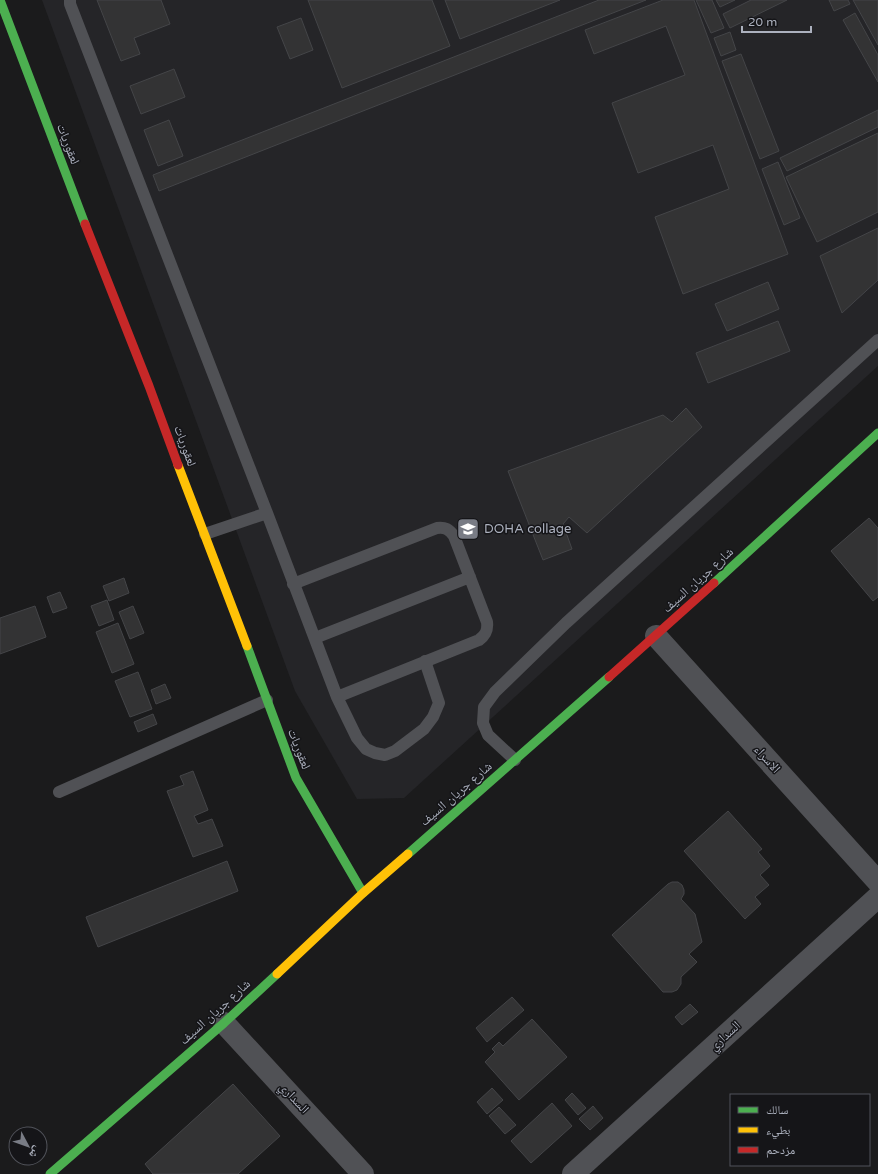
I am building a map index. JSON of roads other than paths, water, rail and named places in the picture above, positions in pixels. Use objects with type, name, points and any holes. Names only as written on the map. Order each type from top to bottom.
[{"type":"street","name":"لعقوريات","points":[[0,0],[80,211],[149,386],[296,778],[363,892]]},
{"type":"street","name":"شارع جريان السيف","points":[[50,1174],[224,1023],[363,892],[656,636],[878,433]]},
{"type":"street","name":"الاسراء","points":[[656,636],[878,882]]},
{"type":"street","name":"السداري","points":[[572,1174],[878,897]]},
{"type":"street","name":"السداري","points":[[224,1023],[363,1174]]},
{"type":"lane","points":[[70,0],[70,4],[337,697],[357,738],[366,749],[385,755],[395,751],[424,729],[433,716],[439,703],[425,661]]},
{"type":"lane","points":[[515,760],[488,735],[483,723],[484,707],[495,692],[566,623],[878,340]]},
{"type":"lane","points":[[205,534],[267,513]]},
{"type":"lane","points":[[293,584],[436,528],[444,527],[450,530],[454,536],[470,577],[487,622],[488,629],[485,635],[479,640],[337,697]]},
{"type":"lane","points":[[315,638],[470,577]]},
{"type":"lane","points":[[59,792],[267,700]]},
{"type":"place","name":"DOHA collage","points":[[468,529]]}]
